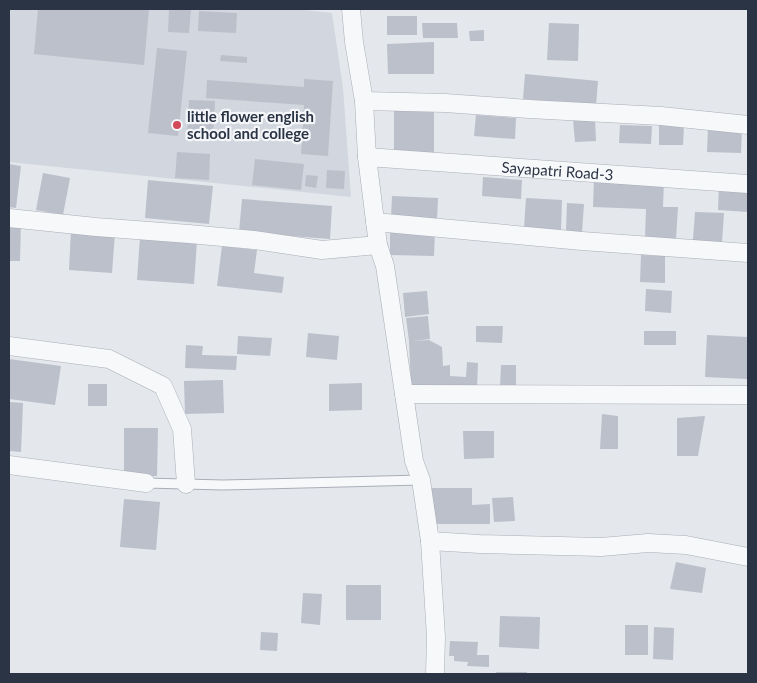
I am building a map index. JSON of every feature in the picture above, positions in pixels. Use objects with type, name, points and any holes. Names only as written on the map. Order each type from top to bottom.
[{"type":"street","points":[[350,9],[364,100],[378,245],[385,266],[414,461],[421,480],[430,541],[436,637],[435,674]]},
{"type":"street","points":[[364,100],[661,116],[748,125]]},
{"type":"street","name":"Sayapatri Road-3","points":[[368,157],[748,184]]},
{"type":"street","points":[[9,218],[236,238],[322,250],[378,245]]},
{"type":"street","points":[[375,222],[582,241],[748,253]]},
{"type":"street","points":[[9,346],[109,359],[163,386],[182,429],[186,484]]},
{"type":"street","points":[[404,394],[748,394]]},
{"type":"street","points":[[9,465],[146,483]]},
{"type":"street","points":[[430,541],[601,547],[648,543],[686,545],[748,558]]},
{"type":"lane","points":[[146,483],[223,486],[421,480]]},
{"type":"shaded area","name":"little flower english school and college","points":[[9,9],[295,9],[332,13],[343,88],[351,197],[9,162]]},
{"type":"building","points":[[38,9],[149,9],[144,65],[34,54]]},
{"type":"building","points":[[169,9],[191,9],[189,33],[168,32]]},
{"type":"building","points":[[199,11],[237,13],[236,33],[198,31]]},
{"type":"building","points":[[387,16],[417,16],[417,35],[387,35]]},
{"type":"building","points":[[422,23],[457,23],[458,38],[423,38]]},
{"type":"building","points":[[549,23],[579,24],[578,61],[547,60]]},
{"type":"building","points":[[484,30],[484,41],[470,41],[469,31]]},
{"type":"building","points":[[434,42],[434,74],[388,74],[387,44]]},
{"type":"building","points":[[157,48],[187,51],[178,136],[148,133]]},
{"type":"building","points":[[221,55],[247,57],[247,63],[220,61]]},
{"type":"building","points":[[525,74],[598,81],[596,105],[523,99]]},
{"type":"building","points":[[304,79],[333,81],[328,156],[301,154],[304,105],[206,98],[207,80],[304,87]]},
{"type":"building","points":[[189,100],[215,101],[213,137],[187,136]]},
{"type":"building","points":[[394,109],[434,109],[434,153],[394,152]]},
{"type":"building","points":[[476,115],[516,118],[515,139],[474,136]]},
{"type":"building","points":[[595,118],[596,141],[575,142],[573,119]]},
{"type":"building","points":[[620,125],[652,126],[651,144],[619,143]]},
{"type":"building","points":[[659,125],[684,125],[683,145],[659,145]]},
{"type":"building","points":[[708,127],[742,128],[741,153],[707,152]]},
{"type":"building","points":[[177,152],[210,154],[209,180],[175,178]]},
{"type":"building","points":[[255,159],[304,164],[301,190],[252,185]]},
{"type":"building","points":[[9,164],[21,166],[16,208],[9,207]]},
{"type":"building","points":[[327,170],[345,171],[344,189],[326,188]]},
{"type":"building","points":[[43,173],[70,178],[63,215],[36,210]]},
{"type":"building","points":[[306,175],[318,176],[316,188],[305,186]]},
{"type":"building","points":[[483,177],[522,180],[521,199],[482,196]]},
{"type":"building","points":[[594,178],[664,180],[663,207],[678,207],[676,239],[645,238],[646,209],[593,207]]},
{"type":"building","points":[[148,180],[213,186],[209,224],[145,218]]},
{"type":"building","points":[[719,185],[748,186],[748,212],[718,210]]},
{"type":"building","points":[[392,196],[438,198],[437,220],[391,218]]},
{"type":"building","points":[[526,198],[562,200],[561,230],[524,228]]},
{"type":"building","points":[[242,199],[332,206],[330,239],[239,232]]},
{"type":"building","points":[[567,203],[584,204],[582,232],[566,231]]},
{"type":"building","points":[[695,212],[724,213],[722,242],[693,240]]},
{"type":"building","points":[[9,222],[21,222],[20,261],[9,261]]},
{"type":"building","points":[[390,228],[435,229],[434,256],[390,255]]},
{"type":"building","points":[[71,230],[115,233],[112,273],[69,270]]},
{"type":"building","points":[[140,237],[197,241],[194,284],[137,280]]},
{"type":"building","points":[[222,246],[257,250],[254,273],[284,277],[282,293],[217,286]]},
{"type":"building","points":[[641,255],[665,256],[665,283],[640,282]]},
{"type":"building","points":[[646,289],[672,291],[671,313],[645,311]]},
{"type":"building","points":[[427,291],[429,314],[405,317],[403,293]]},
{"type":"building","points":[[428,316],[430,339],[412,341],[429,340],[442,347],[443,366],[450,365],[450,376],[466,377],[467,362],[478,363],[477,389],[450,388],[451,385],[411,387],[406,318]]},
{"type":"building","points":[[476,326],[503,326],[502,343],[476,342]]},
{"type":"building","points":[[644,331],[676,331],[676,345],[644,345]]},
{"type":"building","points":[[308,333],[339,336],[337,360],[306,357]]},
{"type":"building","points":[[707,335],[748,337],[748,379],[705,377]]},
{"type":"building","points":[[238,336],[272,338],[270,356],[237,354]]},
{"type":"building","points":[[186,345],[203,346],[202,355],[237,356],[236,370],[185,368]]},
{"type":"building","points":[[9,359],[61,366],[55,405],[9,399]]},
{"type":"building","points":[[501,365],[516,365],[516,388],[500,388]]},
{"type":"building","points":[[223,380],[224,413],[185,414],[184,381]]},
{"type":"building","points":[[362,383],[362,410],[329,411],[329,384]]},
{"type":"building","points":[[88,384],[107,384],[107,406],[88,406]]},
{"type":"building","points":[[9,402],[23,403],[21,452],[9,451]]},
{"type":"building","points":[[602,414],[618,416],[618,449],[600,449]]},
{"type":"building","points":[[705,416],[698,456],[677,456],[677,418]]},
{"type":"building","points":[[124,428],[158,428],[157,476],[124,476]]},
{"type":"building","points":[[463,431],[494,431],[494,458],[464,459]]},
{"type":"building","points":[[432,488],[472,488],[472,505],[490,504],[490,524],[432,524]]},
{"type":"building","points":[[513,497],[515,521],[494,522],[492,498]]},
{"type":"building","points":[[124,499],[160,502],[156,550],[120,547]]},
{"type":"building","points":[[676,562],[706,568],[702,593],[670,589]]},
{"type":"building","points":[[346,585],[381,585],[381,620],[346,620]]},
{"type":"building","points":[[303,593],[322,594],[320,625],[301,623]]},
{"type":"building","points":[[500,616],[540,617],[539,649],[499,647]]},
{"type":"building","points":[[625,625],[648,625],[648,655],[625,655]]},
{"type":"building","points":[[654,627],[674,628],[673,660],[653,659]]},
{"type":"building","points":[[261,632],[278,633],[277,651],[260,650]]},
{"type":"building","points":[[450,641],[478,642],[477,655],[489,655],[489,667],[467,666],[468,662],[454,661],[454,656],[449,656]]},
{"type":"building","points":[[496,672],[527,672],[527,674],[496,674]]},
{"type":"place","name":"little flower english school and college","points":[[177,125]]}]
